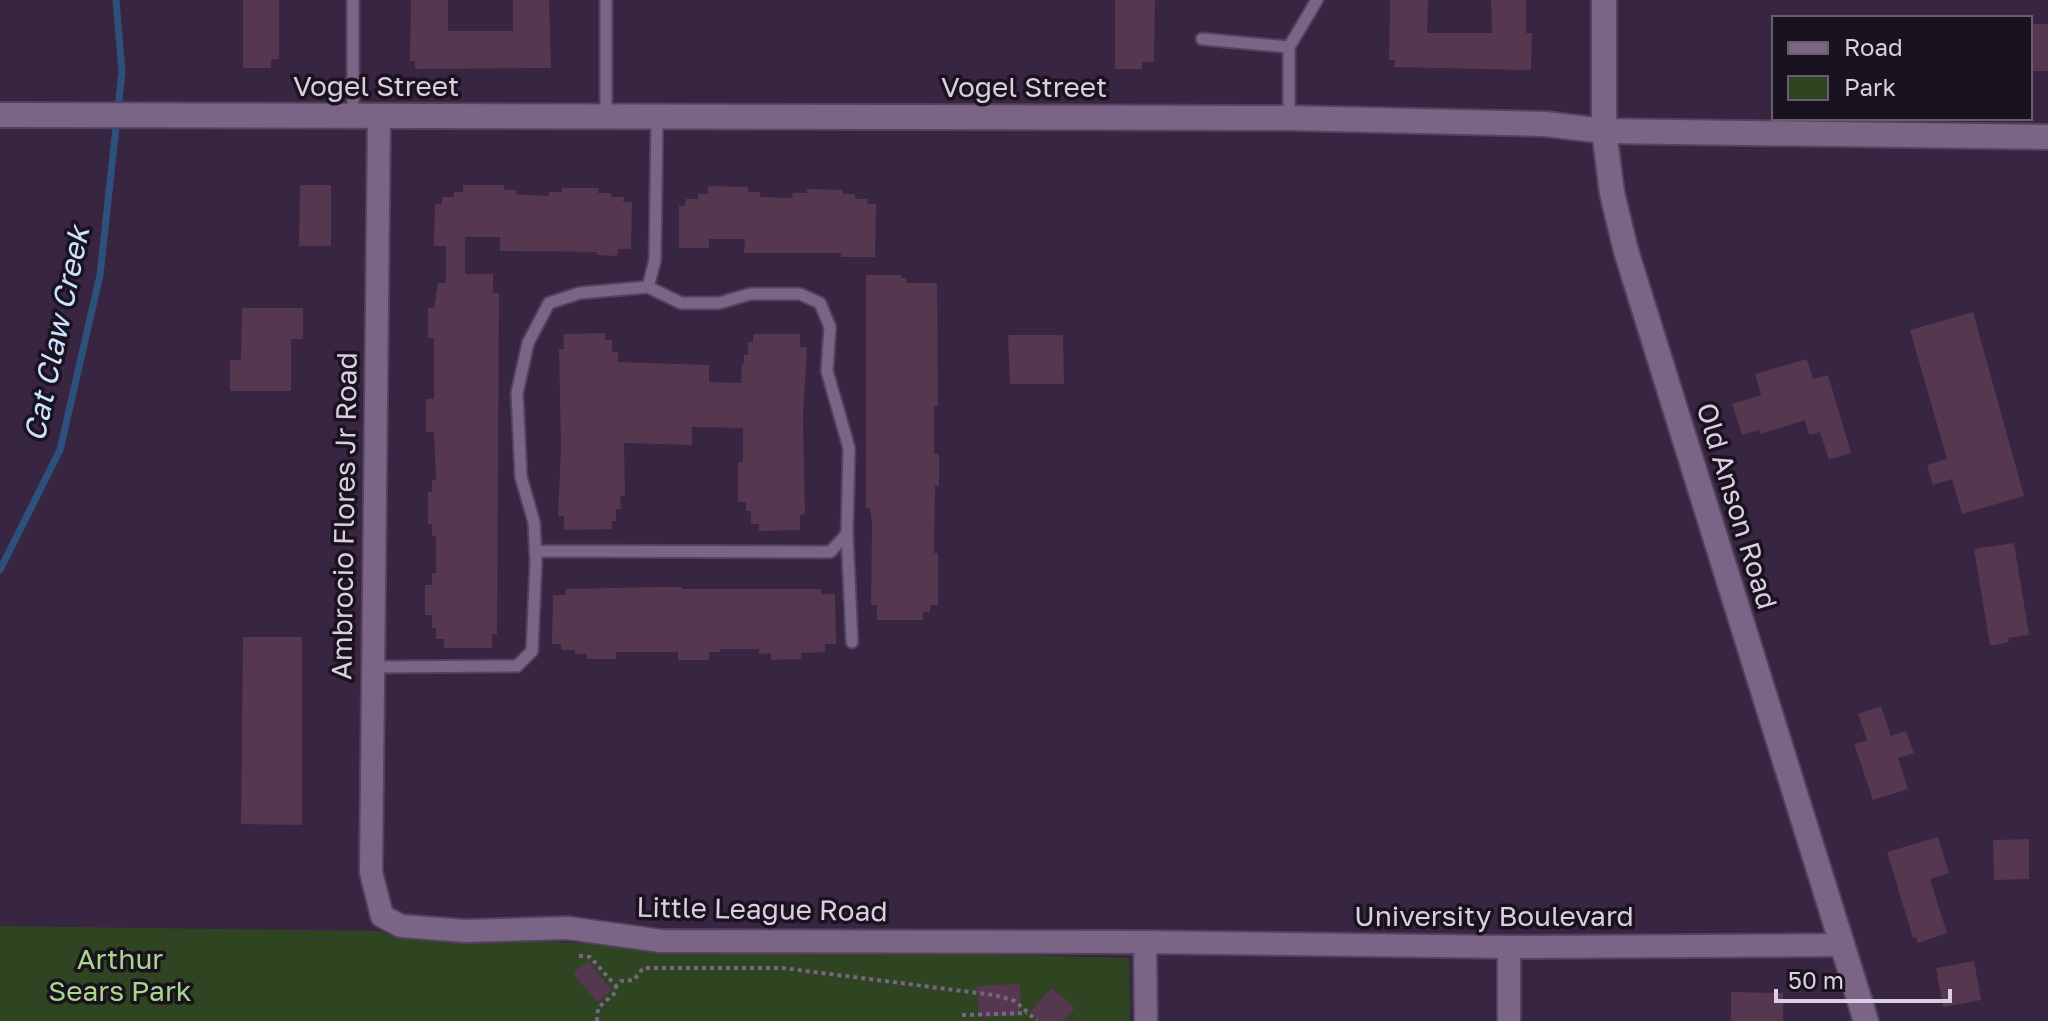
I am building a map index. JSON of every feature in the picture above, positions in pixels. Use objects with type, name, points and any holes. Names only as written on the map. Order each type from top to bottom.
[{"type":"street","name":"Old Anson Road","points":[[1604,0],[1604,131],[1612,193],[1626,251],[1866,1021]]},
{"type":"street","name":"Vogel Street","points":[[0,115],[1289,118],[1545,124],[1604,131],[2048,137]]},
{"type":"street","name":"Ambrocio Flores Jr Road","points":[[379,116],[371,872],[382,916]]},
{"type":"street","name":"Little League Road","points":[[382,916],[401,926],[465,931],[568,928],[661,941],[1145,942]]},
{"type":"street","name":"University Boulevard","points":[[1145,942],[1509,947],[1843,945]]},
{"type":"street","points":[[1145,942],[1146,1021]]},
{"type":"street","points":[[1509,947],[1509,1021]]},
{"type":"lane","points":[[353,0],[353,116]]},
{"type":"lane","points":[[606,0],[606,116]]},
{"type":"lane","points":[[1289,118],[1289,47],[1317,0]]},
{"type":"lane","points":[[1202,39],[1289,47]]},
{"type":"lane","points":[[648,287],[655,260],[657,116]]},
{"type":"lane","points":[[373,667],[517,666],[532,651],[534,522],[521,477],[517,393],[528,343],[549,303],[580,293],[648,287],[681,303],[719,303],[750,294],[800,294],[820,303],[830,327],[827,371],[849,448],[847,534],[852,642]]},
{"type":"lane","points":[[535,551],[830,552],[847,534]]},
{"type":"path","points":[[579,956],[590,957],[616,986],[616,992],[598,1008],[597,1021]]},
{"type":"path","points":[[616,986],[621,981],[634,980],[643,968],[783,968],[983,992],[1015,1001],[1037,1021]]},
{"type":"path","points":[[962,1015],[1029,1013]]},
{"type":"green space","name":"Arthur Sears Park","points":[[0,926],[378,931],[399,938],[1129,958],[1130,1021],[0,1021]]},
{"type":"building","points":[[243,0],[279,0],[279,59],[271,59],[271,68],[243,68]]},
{"type":"building","points":[[411,0],[448,0],[448,31],[513,31],[513,0],[549,0],[551,68],[415,69],[415,61],[410,61]]},
{"type":"building","points":[[1115,0],[1155,0],[1154,62],[1142,62],[1142,69],[1115,69]]},
{"type":"building","points":[[1390,0],[1428,0],[1427,33],[1492,33],[1491,0],[1526,0],[1526,33],[1532,33],[1531,70],[1394,67],[1395,60],[1389,60]]},
{"type":"building","points":[[2032,24],[2048,24],[2048,71],[2032,71]]},
{"type":"building","points":[[300,185],[331,185],[331,246],[299,246]]},
{"type":"building","points":[[463,185],[504,185],[504,190],[516,190],[516,194],[548,196],[549,192],[562,192],[562,188],[599,188],[598,193],[611,193],[611,197],[624,197],[623,202],[632,202],[631,249],[618,249],[617,256],[597,255],[597,252],[500,251],[500,237],[465,237],[465,274],[493,274],[493,293],[499,293],[497,634],[492,634],[492,648],[444,648],[444,639],[436,639],[436,628],[432,628],[432,615],[425,615],[425,585],[432,585],[432,573],[436,573],[436,536],[432,536],[432,524],[428,524],[428,492],[432,492],[432,480],[436,480],[434,432],[426,432],[426,399],[434,399],[434,338],[428,338],[428,308],[434,308],[438,283],[446,283],[446,246],[434,246],[435,204],[442,204],[442,197],[454,197],[454,192],[463,192]]},
{"type":"building","points":[[708,186],[748,187],[748,192],[760,192],[760,197],[792,198],[793,193],[807,193],[807,189],[843,190],[843,194],[855,194],[855,199],[868,199],[867,204],[876,204],[875,257],[841,257],[841,253],[744,253],[745,239],[709,239],[709,248],[679,248],[679,206],[685,206],[686,199],[698,199],[698,194],[708,194]]},
{"type":"building","points":[[866,275],[901,275],[901,278],[906,278],[906,283],[937,283],[938,406],[934,406],[934,454],[939,454],[939,486],[935,486],[934,553],[938,553],[938,605],[930,605],[930,612],[923,612],[923,620],[877,620],[877,605],[871,605],[872,522],[870,508],[866,508]]},
{"type":"building","points":[[242,308],[303,308],[303,339],[291,339],[291,391],[230,391],[230,360],[241,360]]},
{"type":"building","points":[[1973,312],[2024,496],[1962,514],[1952,479],[1933,485],[1927,465],[1947,459],[1910,330]]},
{"type":"building","points":[[605,333],[605,340],[612,340],[612,352],[618,352],[618,362],[709,365],[709,382],[741,383],[744,355],[748,355],[748,342],[753,342],[753,334],[800,334],[800,347],[807,347],[803,417],[805,514],[800,515],[800,530],[759,531],[759,524],[751,524],[751,511],[746,511],[746,502],[738,502],[738,462],[743,462],[743,428],[692,427],[692,445],[624,443],[625,496],[620,496],[621,509],[616,509],[612,529],[564,530],[564,516],[558,516],[561,447],[559,349],[564,349],[563,334]]},
{"type":"building","points":[[1008,335],[1063,335],[1064,384],[1010,384]]},
{"type":"building","points":[[1807,359],[1813,379],[1828,375],[1851,453],[1829,460],[1820,432],[1809,435],[1805,420],[1760,434],[1759,430],[1742,435],[1732,404],[1761,395],[1755,374]]},
{"type":"building","points":[[2014,543],[2029,635],[2008,638],[2009,642],[1990,646],[1974,549]]},
{"type":"building","points":[[566,589],[821,589],[821,594],[835,594],[836,644],[825,644],[825,652],[801,653],[801,659],[771,660],[771,653],[759,654],[759,649],[720,649],[720,652],[709,652],[709,660],[678,660],[678,652],[616,652],[616,659],[587,659],[587,654],[561,650],[561,644],[552,644],[553,595],[566,595]]},
{"type":"building","points":[[243,637],[302,637],[302,825],[241,824]]},
{"type":"building","points":[[1881,706],[1891,736],[1906,731],[1914,753],[1898,758],[1908,789],[1873,800],[1854,744],[1867,740],[1858,714]]},
{"type":"building","points":[[1938,837],[1949,873],[1930,879],[1947,933],[1918,943],[1916,937],[1913,938],[1887,852]]},
{"type":"building","points":[[2029,839],[2029,879],[1994,880],[1993,840]]},
{"type":"building","points":[[588,961],[612,990],[597,1002],[573,973]]},
{"type":"building","points":[[1974,961],[1981,1000],[1943,1007],[1936,968]]},
{"type":"building","points":[[1020,984],[1021,1015],[979,1017],[977,986]]},
{"type":"building","points":[[1052,988],[1075,1008],[1063,1021],[1040,1021],[1030,1012]]},
{"type":"building","points":[[1731,992],[1783,993],[1783,1021],[1731,1021]]},
{"type":"waterway","name":"Cat Claw Creek","points":[[0,570],[60,450],[100,275],[122,72],[116,0]]}]
